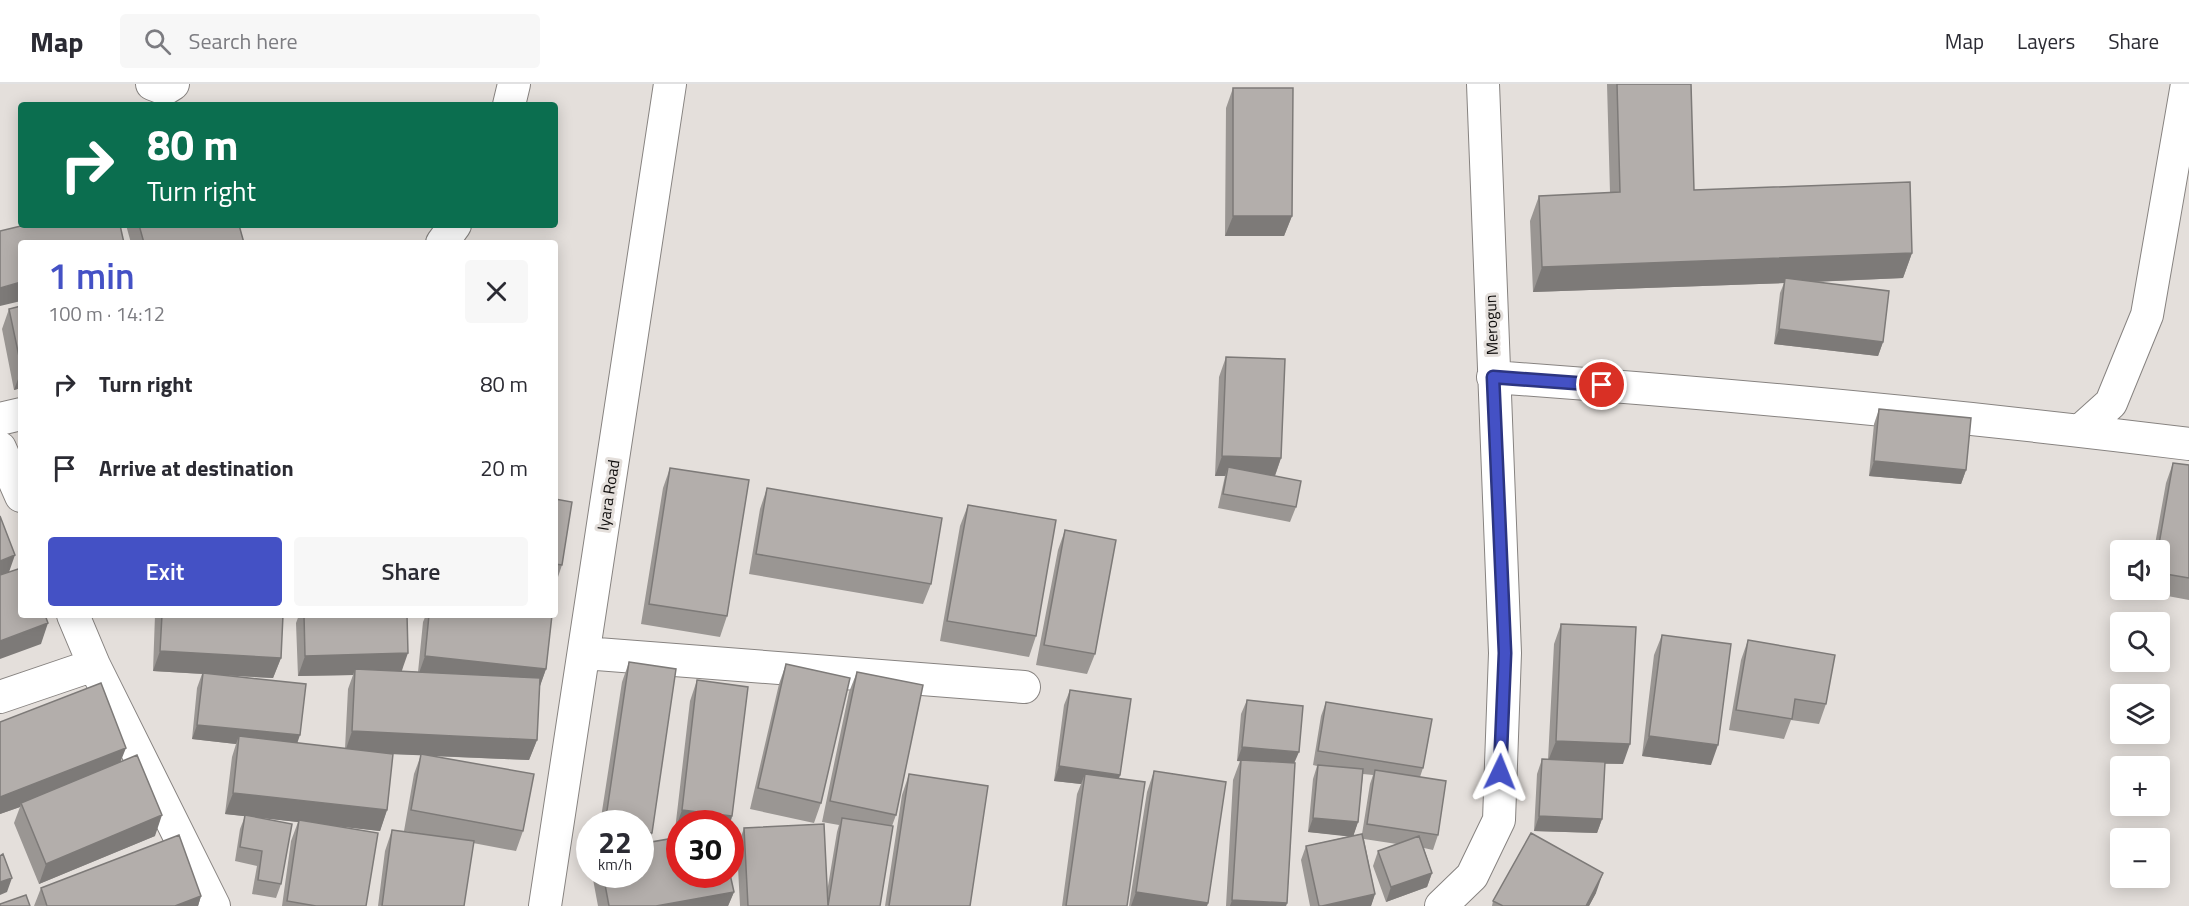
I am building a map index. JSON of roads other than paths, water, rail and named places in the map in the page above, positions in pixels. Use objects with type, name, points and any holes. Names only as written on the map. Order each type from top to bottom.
[{"type":"street","points":[[152,84],[165,89],[173,84]]},
{"type":"street","points":[[510,102],[514,84]]},
{"type":"street","name":"Iyara Road","points":[[545,906],[670,84]]},
{"type":"street","name":"Merogun","points":[[1441,906],[1472,876],[1499,820],[1505,653],[1483,84]]},
{"type":"street","points":[[2081,430],[2111,403],[2147,315],[2187,84]]},
{"type":"street","points":[[1493,377],[1703,393],[2081,430],[2189,444]]},
{"type":"street","points":[[0,419],[18,415]]},
{"type":"street","points":[[0,448],[18,489]]},
{"type":"street","points":[[74,618],[94,665],[214,906]]},
{"type":"street","points":[[584,653],[1024,687]]},
{"type":"street","points":[[0,697],[94,665]]}]
